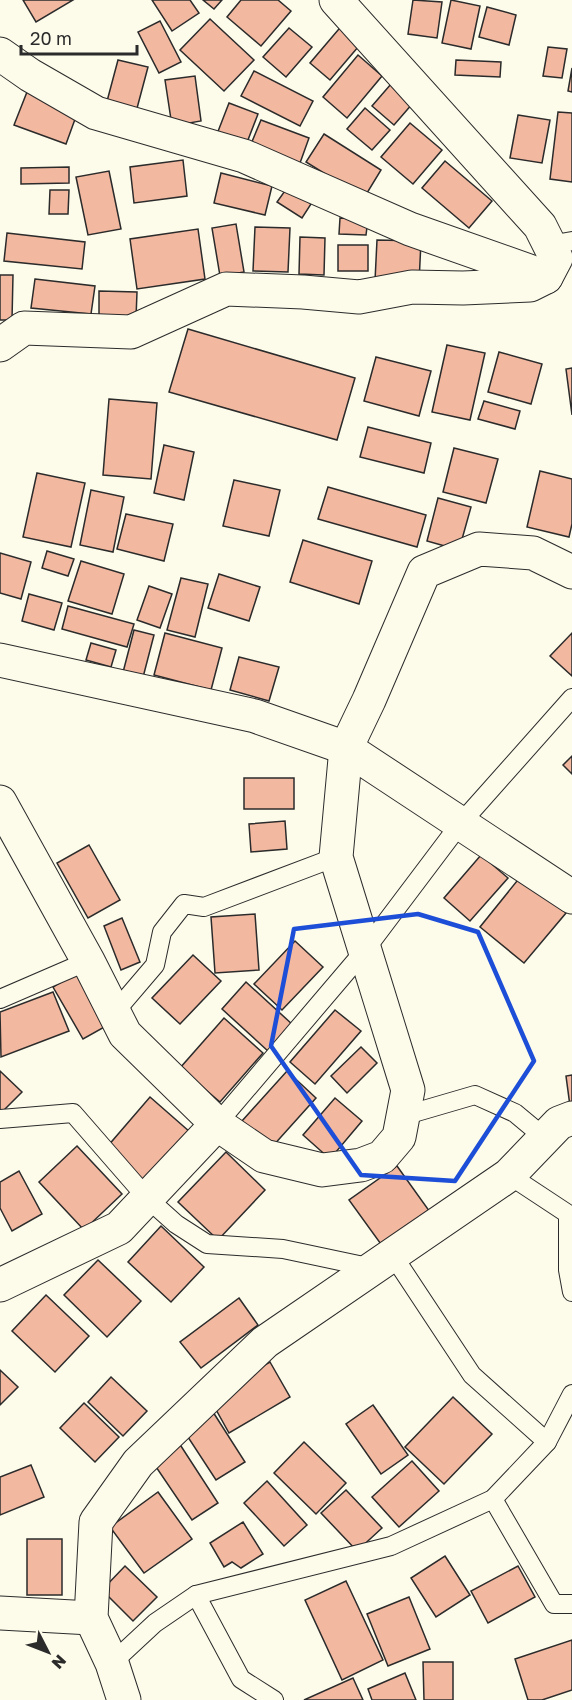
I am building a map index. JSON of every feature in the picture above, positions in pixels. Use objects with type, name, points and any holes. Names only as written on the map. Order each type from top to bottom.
[{"type":"street","points":[[0,345],[24,328],[131,332],[226,289],[359,297],[412,287],[463,288],[530,285],[546,277],[561,243],[540,226],[336,0]]},
{"type":"street","points":[[0,54],[30,75],[96,113],[244,156],[410,229],[546,277]]},
{"type":"street","points":[[0,802],[88,961],[125,1034],[217,1124],[264,1156],[322,1170],[361,1165],[382,1157],[399,1137],[408,1090],[336,856],[346,748],[424,572],[478,549],[533,553],[568,563]]},
{"type":"street","points":[[0,660],[255,717],[346,748],[572,897]]},
{"type":"street","points":[[124,1700],[91,1618],[96,1522],[138,1463],[265,1342],[509,1175],[559,1124],[572,1118]]},
{"type":"street","points":[[0,1285],[119,1228],[217,1124]]},
{"type":"street","points":[[0,1613],[91,1618]]},
{"type":"lane","points":[[217,1124],[365,950],[460,824],[572,698]]},
{"type":"lane","points":[[114,1013],[155,965],[162,932],[184,904],[204,907],[336,856]]},
{"type":"lane","points":[[0,999],[88,961]]},
{"type":"lane","points":[[403,1116],[475,1095],[515,1113],[545,1138]]},
{"type":"lane","points":[[0,1119],[73,1113],[147,1198],[176,1224],[207,1244],[284,1249],[383,1261],[471,1375],[547,1442]]},
{"type":"lane","points":[[509,1175],[568,1214],[568,1270],[572,1292]]},
{"type":"lane","points":[[111,1663],[155,1623],[196,1595],[391,1546],[493,1499],[547,1442],[572,1394]]},
{"type":"lane","points":[[493,1499],[554,1604],[572,1604]]},
{"type":"lane","points":[[196,1595],[241,1679],[274,1700]]},
{"type":"highlighted area","points":[[418,914],[478,932],[534,1061],[455,1181],[361,1175],[271,1046],[294,929]]},
{"type":"building","points":[[23,0],[73,0],[36,22]]},
{"type":"building","points":[[152,0],[190,0],[199,13],[172,31]]},
{"type":"building","points":[[203,0],[222,0],[214,9]]},
{"type":"building","points":[[241,0],[278,0],[291,11],[261,46],[227,17]]},
{"type":"building","points":[[413,0],[442,2],[437,38],[408,34]]},
{"type":"building","points":[[451,0],[480,6],[471,49],[442,43]]},
{"type":"building","points":[[487,7],[516,15],[509,45],[479,37]]},
{"type":"building","points":[[210,19],[254,60],[224,91],[180,50]]},
{"type":"building","points":[[160,21],[181,62],[159,73],[138,32]]},
{"type":"building","points":[[344,23],[364,40],[330,80],[310,63]]},
{"type":"building","points":[[289,28],[312,47],[286,77],[263,57]]},
{"type":"building","points":[[548,47],[567,49],[562,78],[543,76]]},
{"type":"building","points":[[358,55],[382,76],[347,118],[323,97]]},
{"type":"building","points":[[118,60],[148,67],[136,112],[106,105]]},
{"type":"building","points":[[456,60],[501,62],[500,77],[455,75]]},
{"type":"building","points":[[572,68],[572,92],[568,91]]},
{"type":"building","points":[[254,71],[313,101],[300,126],[241,96]]},
{"type":"building","points":[[195,76],[201,121],[172,126],[165,80]]},
{"type":"building","points":[[391,84],[413,103],[394,125],[372,106]]},
{"type":"building","points":[[27,92],[78,111],[66,144],[14,125]]},
{"type":"building","points":[[229,103],[258,114],[246,145],[217,134]]},
{"type":"building","points":[[365,108],[390,130],[372,150],[347,129]]},
{"type":"building","points":[[558,112],[572,113],[572,182],[550,179]]},
{"type":"building","points":[[518,115],[550,120],[542,163],[510,158]]},
{"type":"building","points":[[261,120],[309,138],[300,163],[251,144]]},
{"type":"building","points":[[410,123],[442,150],[413,184],[381,157]]},
{"type":"building","points":[[324,134],[381,170],[364,198],[306,162]]},
{"type":"building","points":[[183,160],[187,196],[134,203],[130,167]]},
{"type":"building","points":[[445,161],[492,201],[469,228],[422,188]]},
{"type":"building","points":[[69,167],[69,183],[21,184],[21,168]]},
{"type":"building","points":[[109,171],[121,229],[88,235],[76,177]]},
{"type":"building","points":[[221,173],[272,186],[265,215],[214,203]]},
{"type":"building","points":[[287,188],[311,204],[302,218],[277,202]]},
{"type":"building","points":[[50,190],[69,190],[68,214],[49,214]]},
{"type":"building","points":[[340,218],[368,219],[366,235],[339,234]]},
{"type":"building","points":[[236,224],[244,272],[220,276],[212,228]]},
{"type":"building","points":[[255,227],[290,228],[288,272],[253,271]]},
{"type":"building","points":[[198,229],[205,279],[137,289],[130,239]]},
{"type":"building","points":[[7,233],[85,242],[82,269],[4,261]]},
{"type":"building","points":[[300,237],[325,238],[324,275],[299,274]]},
{"type":"building","points":[[377,240],[421,241],[419,283],[375,281]]},
{"type":"building","points":[[338,245],[368,245],[368,271],[338,271]]},
{"type":"building","points":[[0,275],[13,275],[12,320],[0,320]]},
{"type":"building","points":[[35,279],[95,286],[91,314],[31,308]]},
{"type":"building","points":[[99,291],[137,292],[136,318],[99,317]]},
{"type":"building","points":[[188,329],[355,378],[337,440],[169,392]]},
{"type":"building","points":[[447,345],[485,353],[470,420],[432,412]]},
{"type":"building","points":[[499,352],[542,364],[531,404],[488,392]]},
{"type":"building","points":[[376,357],[431,371],[419,416],[364,401]]},
{"type":"building","points":[[572,368],[572,415],[566,369]]},
{"type":"building","points":[[109,399],[157,403],[151,479],[103,475]]},
{"type":"building","points":[[484,401],[520,411],[515,429],[478,419]]},
{"type":"building","points":[[368,427],[431,443],[424,473],[360,457]]},
{"type":"building","points":[[164,445],[194,452],[184,500],[154,493]]},
{"type":"building","points":[[454,448],[498,459],[486,503],[443,492]]},
{"type":"building","points":[[540,471],[572,479],[572,524],[569,537],[527,527]]},
{"type":"building","points":[[37,473],[85,483],[71,547],[23,537]]},
{"type":"building","points":[[234,480],[280,490],[269,536],[223,526]]},
{"type":"building","points":[[328,487],[426,515],[417,547],[318,519]]},
{"type":"building","points":[[91,490],[124,497],[113,552],[80,545]]},
{"type":"building","points":[[438,498],[471,507],[459,550],[427,541]]},
{"type":"building","points":[[126,514],[173,524],[164,561],[117,549]]},
{"type":"building","points":[[303,540],[372,561],[359,604],[290,582]]},
{"type":"building","points":[[47,551],[74,559],[68,576],[42,568]]},
{"type":"building","points":[[0,553],[31,562],[21,599],[0,593]]},
{"type":"building","points":[[81,561],[124,574],[112,614],[68,601]]},
{"type":"building","points":[[219,574],[260,587],[249,621],[208,608]]},
{"type":"building","points":[[181,578],[208,584],[195,637],[167,630]]},
{"type":"building","points":[[149,586],[172,594],[160,628],[137,620]]},
{"type":"building","points":[[29,594],[62,603],[54,630],[22,621]]},
{"type":"building","points":[[68,606],[134,624],[127,647],[62,629]]},
{"type":"building","points":[[134,630],[154,635],[141,685],[121,680]]},
{"type":"building","points":[[165,633],[222,648],[211,690],[154,675]]},
{"type":"building","points":[[572,633],[572,676],[550,656]]},
{"type":"building","points":[[91,643],[116,650],[111,667],[86,660]]},
{"type":"building","points":[[239,657],[279,667],[269,701],[230,690]]},
{"type":"building","points":[[572,756],[572,774],[563,765]]},
{"type":"building","points":[[244,778],[294,778],[294,809],[244,809]]},
{"type":"building","points":[[285,821],[287,849],[251,852],[249,824]]},
{"type":"building","points":[[89,845],[120,900],[88,918],[57,863]]},
{"type":"building","points":[[481,855],[508,878],[470,921],[444,898]]},
{"type":"building","points":[[521,876],[566,913],[524,963],[480,927]]},
{"type":"building","points":[[255,914],[259,970],[215,973],[211,917]]},
{"type":"building","points":[[122,918],[140,962],[121,970],[104,926]]},
{"type":"building","points":[[295,941],[323,967],[282,1010],[254,984]]},
{"type":"building","points":[[193,955],[221,981],[180,1024],[152,998]]},
{"type":"building","points":[[78,972],[108,1025],[83,1039],[53,987]]},
{"type":"building","points":[[246,982],[293,1025],[269,1052],[222,1009]]},
{"type":"building","points":[[53,992],[69,1031],[1,1057],[0,1012]]},
{"type":"building","points":[[335,1010],[361,1031],[315,1084],[290,1062]]},
{"type":"building","points":[[224,1018],[263,1053],[220,1102],[180,1068]]},
{"type":"building","points":[[361,1047],[377,1063],[347,1093],[331,1076]]},
{"type":"building","points":[[0,1071],[22,1092],[0,1114]]},
{"type":"building","points":[[287,1071],[316,1098],[272,1147],[242,1121]]},
{"type":"building","points":[[572,1075],[572,1106],[570,1106],[566,1076]]},
{"type":"building","points":[[150,1097],[190,1132],[146,1182],[107,1147]]},
{"type":"building","points":[[335,1098],[362,1121],[330,1159],[303,1135]]},
{"type":"building","points":[[77,1146],[122,1194],[84,1230],[39,1182]]},
{"type":"building","points":[[226,1152],[265,1190],[218,1240],[178,1202]]},
{"type":"building","points":[[397,1166],[430,1212],[383,1247],[349,1200]]},
{"type":"building","points":[[19,1171],[42,1214],[12,1231],[0,1208],[0,1182]]},
{"type":"building","points":[[161,1226],[204,1267],[171,1302],[128,1262]]},
{"type":"building","points":[[98,1260],[141,1301],[107,1337],[64,1295]]},
{"type":"building","points":[[46,1295],[89,1336],[55,1372],[12,1331]]},
{"type":"building","points":[[239,1298],[258,1325],[201,1368],[180,1342]]},
{"type":"building","points":[[270,1362],[290,1397],[229,1433],[209,1397]]},
{"type":"building","points":[[0,1370],[18,1387],[0,1405]]},
{"type":"building","points":[[111,1377],[147,1411],[123,1436],[88,1402]]},
{"type":"building","points":[[453,1397],[492,1434],[444,1484],[405,1447]]},
{"type":"building","points":[[84,1403],[119,1437],[95,1462],[60,1428]]},
{"type":"building","points":[[373,1405],[408,1455],[381,1474],[346,1424]]},
{"type":"building","points":[[213,1412],[245,1462],[216,1480],[184,1431]]},
{"type":"building","points":[[304,1442],[346,1483],[316,1514],[274,1473]]},
{"type":"building","points":[[179,1443],[218,1503],[192,1520],[152,1461]]},
{"type":"building","points":[[412,1461],[439,1491],[399,1527],[372,1497]]},
{"type":"building","points":[[31,1465],[44,1497],[0,1515],[0,1477]]},
{"type":"building","points":[[267,1481],[307,1525],[284,1546],[244,1503]]},
{"type":"building","points":[[346,1490],[382,1528],[357,1551],[321,1513]]},
{"type":"building","points":[[158,1492],[192,1539],[144,1573],[110,1527]]},
{"type":"building","points":[[243,1522],[263,1554],[241,1568],[232,1562],[224,1567],[210,1543]]},
{"type":"building","points":[[27,1539],[62,1539],[62,1595],[27,1595]]},
{"type":"building","points":[[445,1556],[470,1595],[436,1617],[411,1578]]},
{"type":"building","points":[[125,1566],[157,1597],[133,1621],[102,1590]]},
{"type":"building","points":[[518,1566],[535,1597],[488,1623],[471,1591]]},
{"type":"building","points":[[346,1581],[383,1660],[342,1680],[305,1600]]},
{"type":"building","points":[[409,1597],[430,1649],[388,1666],[367,1614]]},
{"type":"building","points":[[572,1640],[572,1690],[542,1700],[528,1700],[515,1659]]},
{"type":"building","points":[[423,1662],[453,1662],[453,1700],[424,1700]]},
{"type":"building","points":[[405,1673],[416,1700],[372,1700],[368,1689]]},
{"type":"building","points":[[353,1678],[363,1700],[304,1700]]}]
